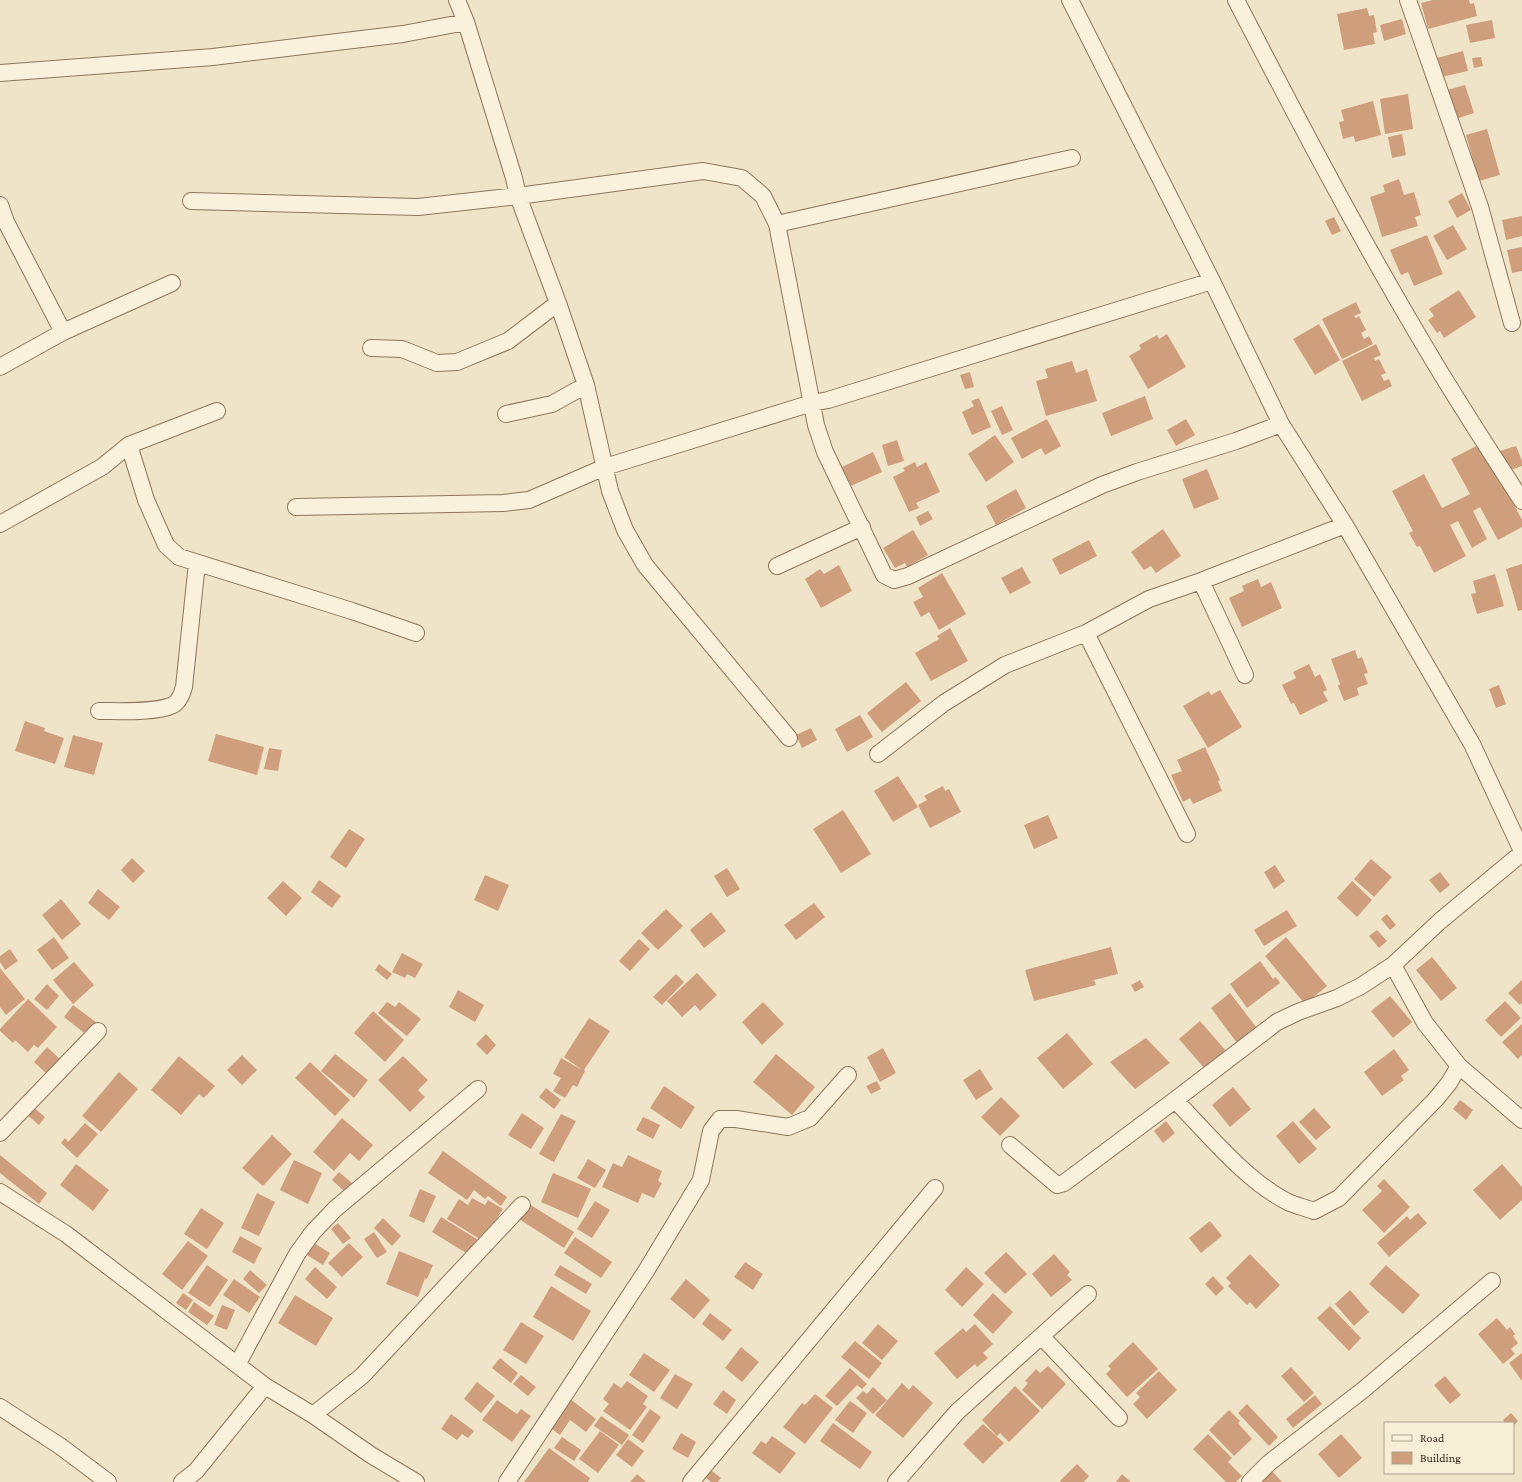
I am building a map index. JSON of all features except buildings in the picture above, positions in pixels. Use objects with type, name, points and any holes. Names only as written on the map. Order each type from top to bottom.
[{"type":"street","points":[[457,0],[466,22],[514,178],[518,196],[558,303],[586,385],[610,491],[625,530],[645,565],[789,738]]},
{"type":"street","points":[[1010,1145],[1057,1185],[1064,1183],[1277,1022],[1298,1012],[1337,998],[1355,989],[1393,965],[1440,921],[1522,852],[1472,744],[1345,525],[1281,424],[1212,281],[1070,0]]},
{"type":"street","points":[[1236,0],[1295,114],[1427,351],[1522,501]]},
{"type":"street","points":[[1408,0],[1480,207],[1512,323]]},
{"type":"street","points":[[0,73],[213,57],[403,34],[466,22]]},
{"type":"street","points":[[777,224],[1072,158]]},
{"type":"street","points":[[191,201],[418,207],[518,196],[703,170],[742,178],[763,196],[777,224],[816,425],[825,452],[884,575],[894,580],[908,576],[1102,485],[1137,472],[1236,441],[1281,424]]},
{"type":"street","points":[[0,205],[6,222],[63,332]]},
{"type":"street","points":[[296,507],[504,503],[528,500],[605,467],[812,402],[828,400],[1212,281]]},
{"type":"street","points":[[0,367],[63,332],[172,283]]},
{"type":"street","points":[[371,348],[402,349],[437,364],[457,362],[508,341],[558,303]]},
{"type":"street","points":[[506,414],[552,404],[586,385]]},
{"type":"street","points":[[0,524],[102,467],[129,444],[217,411]]},
{"type":"street","points":[[129,444],[146,500],[166,545],[179,557],[352,611],[416,633]]},
{"type":"street","points":[[878,754],[944,703],[1005,665],[1086,633],[1149,599],[1201,581],[1345,525]]},
{"type":"street","points":[[777,566],[862,527]]},
{"type":"street","points":[[99,711],[148,711],[174,705],[180,698],[184,687],[197,562]]},
{"type":"street","points":[[1201,581],[1245,675]]},
{"type":"street","points":[[1086,633],[1187,834]]},
{"type":"street","points":[[1393,965],[1425,1023],[1459,1066],[1522,1120]]},
{"type":"street","points":[[0,1133],[98,1031]]},
{"type":"street","points":[[1175,1100],[1234,1161],[1264,1187],[1290,1203],[1314,1211],[1339,1198],[1436,1099],[1449,1083],[1459,1066]]},
{"type":"street","points":[[507,1482],[646,1271],[701,1180],[711,1131],[720,1119],[736,1119],[788,1127],[810,1118],[848,1075]]},
{"type":"street","points":[[237,1365],[297,1254],[313,1232],[334,1209],[478,1089]]},
{"type":"street","points":[[692,1482],[935,1188]]},
{"type":"street","points":[[0,1192],[66,1234],[265,1386],[313,1415],[371,1455],[416,1482]]},
{"type":"street","points":[[313,1415],[362,1376],[522,1205]]},
{"type":"street","points":[[1250,1482],[1269,1463],[1363,1390],[1492,1281]]},
{"type":"street","points":[[896,1482],[958,1412],[1088,1294]]},
{"type":"street","points":[[1042,1337],[1119,1418]]},
{"type":"street","points":[[182,1482],[196,1471],[265,1386]]},
{"type":"street","points":[[0,1407],[60,1446],[108,1482]]}]
